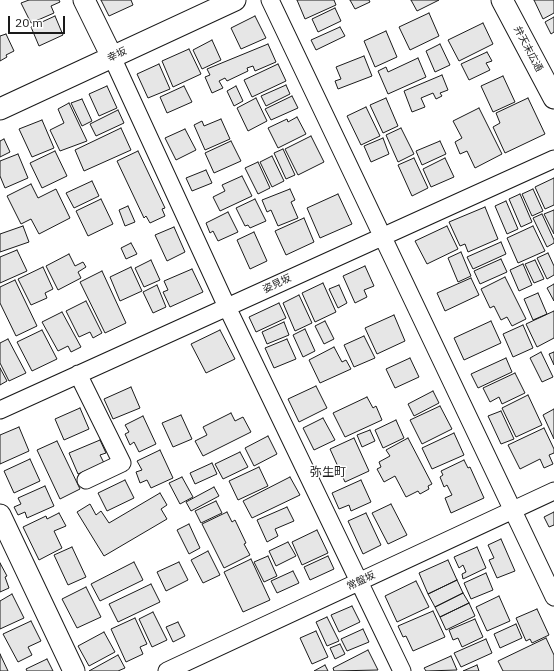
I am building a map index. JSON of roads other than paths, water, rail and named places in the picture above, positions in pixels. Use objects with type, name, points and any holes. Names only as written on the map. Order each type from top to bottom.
[{"type":"street","points":[[84,0],[112,57],[227,306],[402,671]]},
{"type":"street","name":"幸坂","points":[[0,110],[235,0]]},
{"type":"street","points":[[270,0],[554,597]]},
{"type":"street","name":"弁天末広通","points":[[502,0],[554,98]]},
{"type":"street","name":"姿見坂","points":[[0,410],[381,236],[554,159]]},
{"type":"street","points":[[78,374],[122,463],[86,480]]},
{"type":"street","name":"常盤坂","points":[[167,671],[554,491]]},
{"type":"street","points":[[0,515],[74,671]]},
{"type":"district","name":"弥生町","points":[[328,473]]}]
